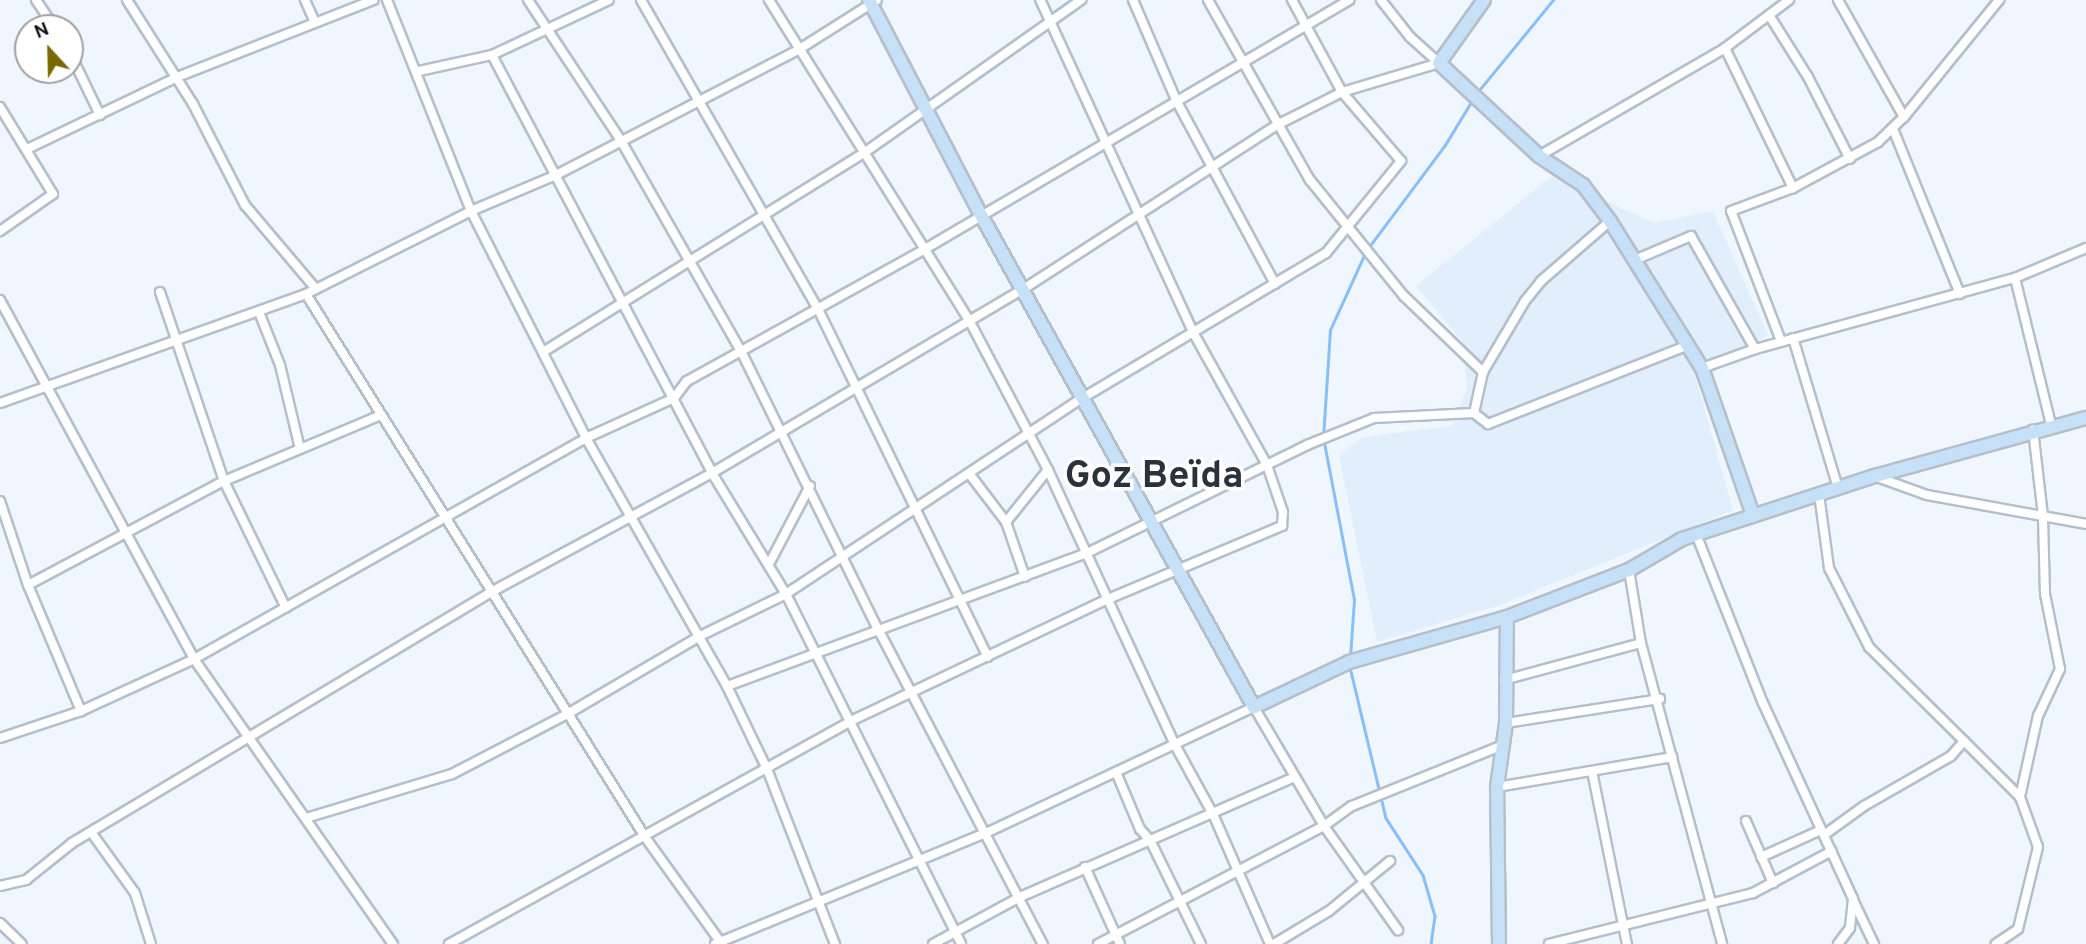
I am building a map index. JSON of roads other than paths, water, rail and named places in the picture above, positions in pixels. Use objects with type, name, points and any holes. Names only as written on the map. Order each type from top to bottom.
[{"type":"main road","points":[[1484,0],[1439,63],[1539,156],[1583,185],[1611,221],[1637,259],[1686,346],[1702,368],[1753,515]]},
{"type":"main road","points":[[872,1],[981,215],[1081,399],[1179,568],[1254,708],[1349,662],[1507,617],[1629,570],[1696,534],[1875,476],[2051,425],[2086,418]]},
{"type":"main road","points":[[1499,944],[1497,787],[1506,723],[1504,680],[1507,617]]},
{"type":"street","points":[[127,0],[177,77],[246,205],[316,289]]},
{"type":"street","points":[[305,0],[315,22]]},
{"type":"street","points":[[27,149],[177,77],[373,0]]},
{"type":"street","points":[[387,0],[419,71],[471,211],[586,438],[632,514],[727,685],[766,769],[835,944]]},
{"type":"street","points":[[528,0],[620,139],[741,351],[810,486],[878,629],[988,832],[1043,944]]},
{"type":"street","points":[[419,71],[492,55],[610,0]]},
{"type":"street","points":[[641,0],[818,309],[963,600],[988,657]]},
{"type":"street","points":[[769,0],[969,320],[1048,470],[1175,745],[1213,814],[1272,944],[1364,886],[1390,862]]},
{"type":"street","points":[[449,944],[851,721],[1108,599],[1282,526],[1283,512],[1267,465],[1193,332],[1040,0]]},
{"type":"street","points":[[543,352],[623,304],[689,259],[864,153],[1081,0]]},
{"type":"street","points":[[1133,0],[1176,100],[1275,285]]},
{"type":"street","points":[[1208,0],[1277,125],[1346,227],[1404,296],[1483,372]]},
{"type":"street","points":[[306,818],[452,774],[569,713],[700,636],[786,594],[971,476],[1081,399],[1326,253],[1401,165],[1342,92],[1292,0]]},
{"type":"street","points":[[0,737],[81,711],[194,659],[586,438],[674,398],[687,381],[925,249],[1104,140],[1349,0]]},
{"type":"street","points":[[1381,0],[1410,37],[1439,63]]},
{"type":"street","points":[[1539,156],[1725,48],[1789,0]]},
{"type":"street","points":[[1838,0],[1904,117]]},
{"type":"street","points":[[1782,341],[1731,211],[1793,188],[1850,159],[1893,129],[1999,0]]},
{"type":"street","points":[[0,403],[46,384],[259,313],[306,294],[471,211],[554,176],[620,139],[798,50],[872,1]]},
{"type":"street","points":[[1769,15],[1808,77],[1850,159]]},
{"type":"street","points":[[1725,48],[1793,188]]},
{"type":"street","points":[[492,55],[712,473],[786,594],[961,944]]},
{"type":"street","points":[[0,886],[26,880],[91,832],[251,739],[493,591],[712,473],[781,428],[1022,290],[1138,211],[1277,125],[1342,92],[1439,63]]},
{"type":"street","points":[[84,82],[100,115]]},
{"type":"street","points":[[0,107],[27,149],[53,198],[0,231]]},
{"type":"street","points":[[1893,129],[1959,294]]},
{"type":"street","points":[[1474,413],[1483,372],[1541,281],[1611,221]]},
{"type":"street","points":[[1637,259],[1691,236],[1755,349]]},
{"type":"street","points":[[1702,368],[1782,341],[2015,278],[2086,248]]},
{"type":"street","points":[[2015,278],[2051,425]]},
{"type":"street","points":[[160,292],[179,339],[224,481],[286,608]]},
{"type":"street","points":[[306,294],[645,837],[719,943],[819,898],[988,832],[1254,708],[1292,778],[1364,886],[1398,930]]},
{"type":"street","points":[[0,300],[194,659],[393,944]]},
{"type":"street","points":[[259,313],[280,365],[300,449]]},
{"type":"street","points":[[1793,338],[1838,488]]},
{"type":"street","points":[[727,685],[1087,553],[1153,524],[1267,465],[1374,418],[1474,413],[1488,424],[1686,346]]},
{"type":"street","points":[[28,585],[224,481],[381,415]]},
{"type":"street","points":[[2020,797],[2038,716],[2060,669],[2045,594],[2043,516],[2033,430]]},
{"type":"street","points":[[1006,522],[1048,470]]},
{"type":"street","points":[[971,476],[1006,522],[1025,577]]},
{"type":"street","points":[[1875,476],[1927,495],[2086,524]]},
{"type":"street","points":[[769,564],[810,486]]},
{"type":"street","points":[[1819,494],[1829,568],[1869,647],[2020,797],[2038,847],[2018,929],[1996,944]]},
{"type":"street","points":[[0,501],[28,585],[81,711]]},
{"type":"street","points":[[1696,534],[1763,703],[1874,944]]},
{"type":"street","points":[[1629,570],[1641,643],[1660,699],[1672,757],[1722,944]]},
{"type":"street","points":[[1504,680],[1641,643]]},
{"type":"street","points":[[1506,723],[1660,699]]},
{"type":"street","points":[[1760,857],[1823,832],[1951,756],[1964,741]]},
{"type":"street","points":[[1098,944],[1118,940],[1387,789],[1503,745]]},
{"type":"street","points":[[1497,787],[1672,757]]},
{"type":"street","points":[[1592,771],[1627,944]]},
{"type":"street","points":[[1116,772],[1140,829],[1150,840],[1201,944]]},
{"type":"street","points":[[933,944],[1020,897],[1292,778]]},
{"type":"street","points":[[1746,821],[1773,883]]},
{"type":"street","points":[[91,832],[135,893],[151,944]]},
{"type":"street","points":[[1549,944],[1713,906],[1773,883],[1832,851]]},
{"type":"street","points":[[1085,867],[1118,940]]},
{"type":"street","points":[[1838,944],[1845,940],[1853,899]]},
{"type":"street","points":[[0,923],[22,944]]},
{"type":"waterway","points":[[1476,94],[1553,0]]},
{"type":"waterway","points":[[1350,657],[1354,600],[1323,438],[1330,330],[1366,251],[1445,145],[1473,99]]},
{"type":"waterway","points":[[1350,667],[1386,818],[1423,875],[1435,916],[1431,944]]},
{"type":"district","name":"Goz Beïda","points":[[1154,478]]}]
